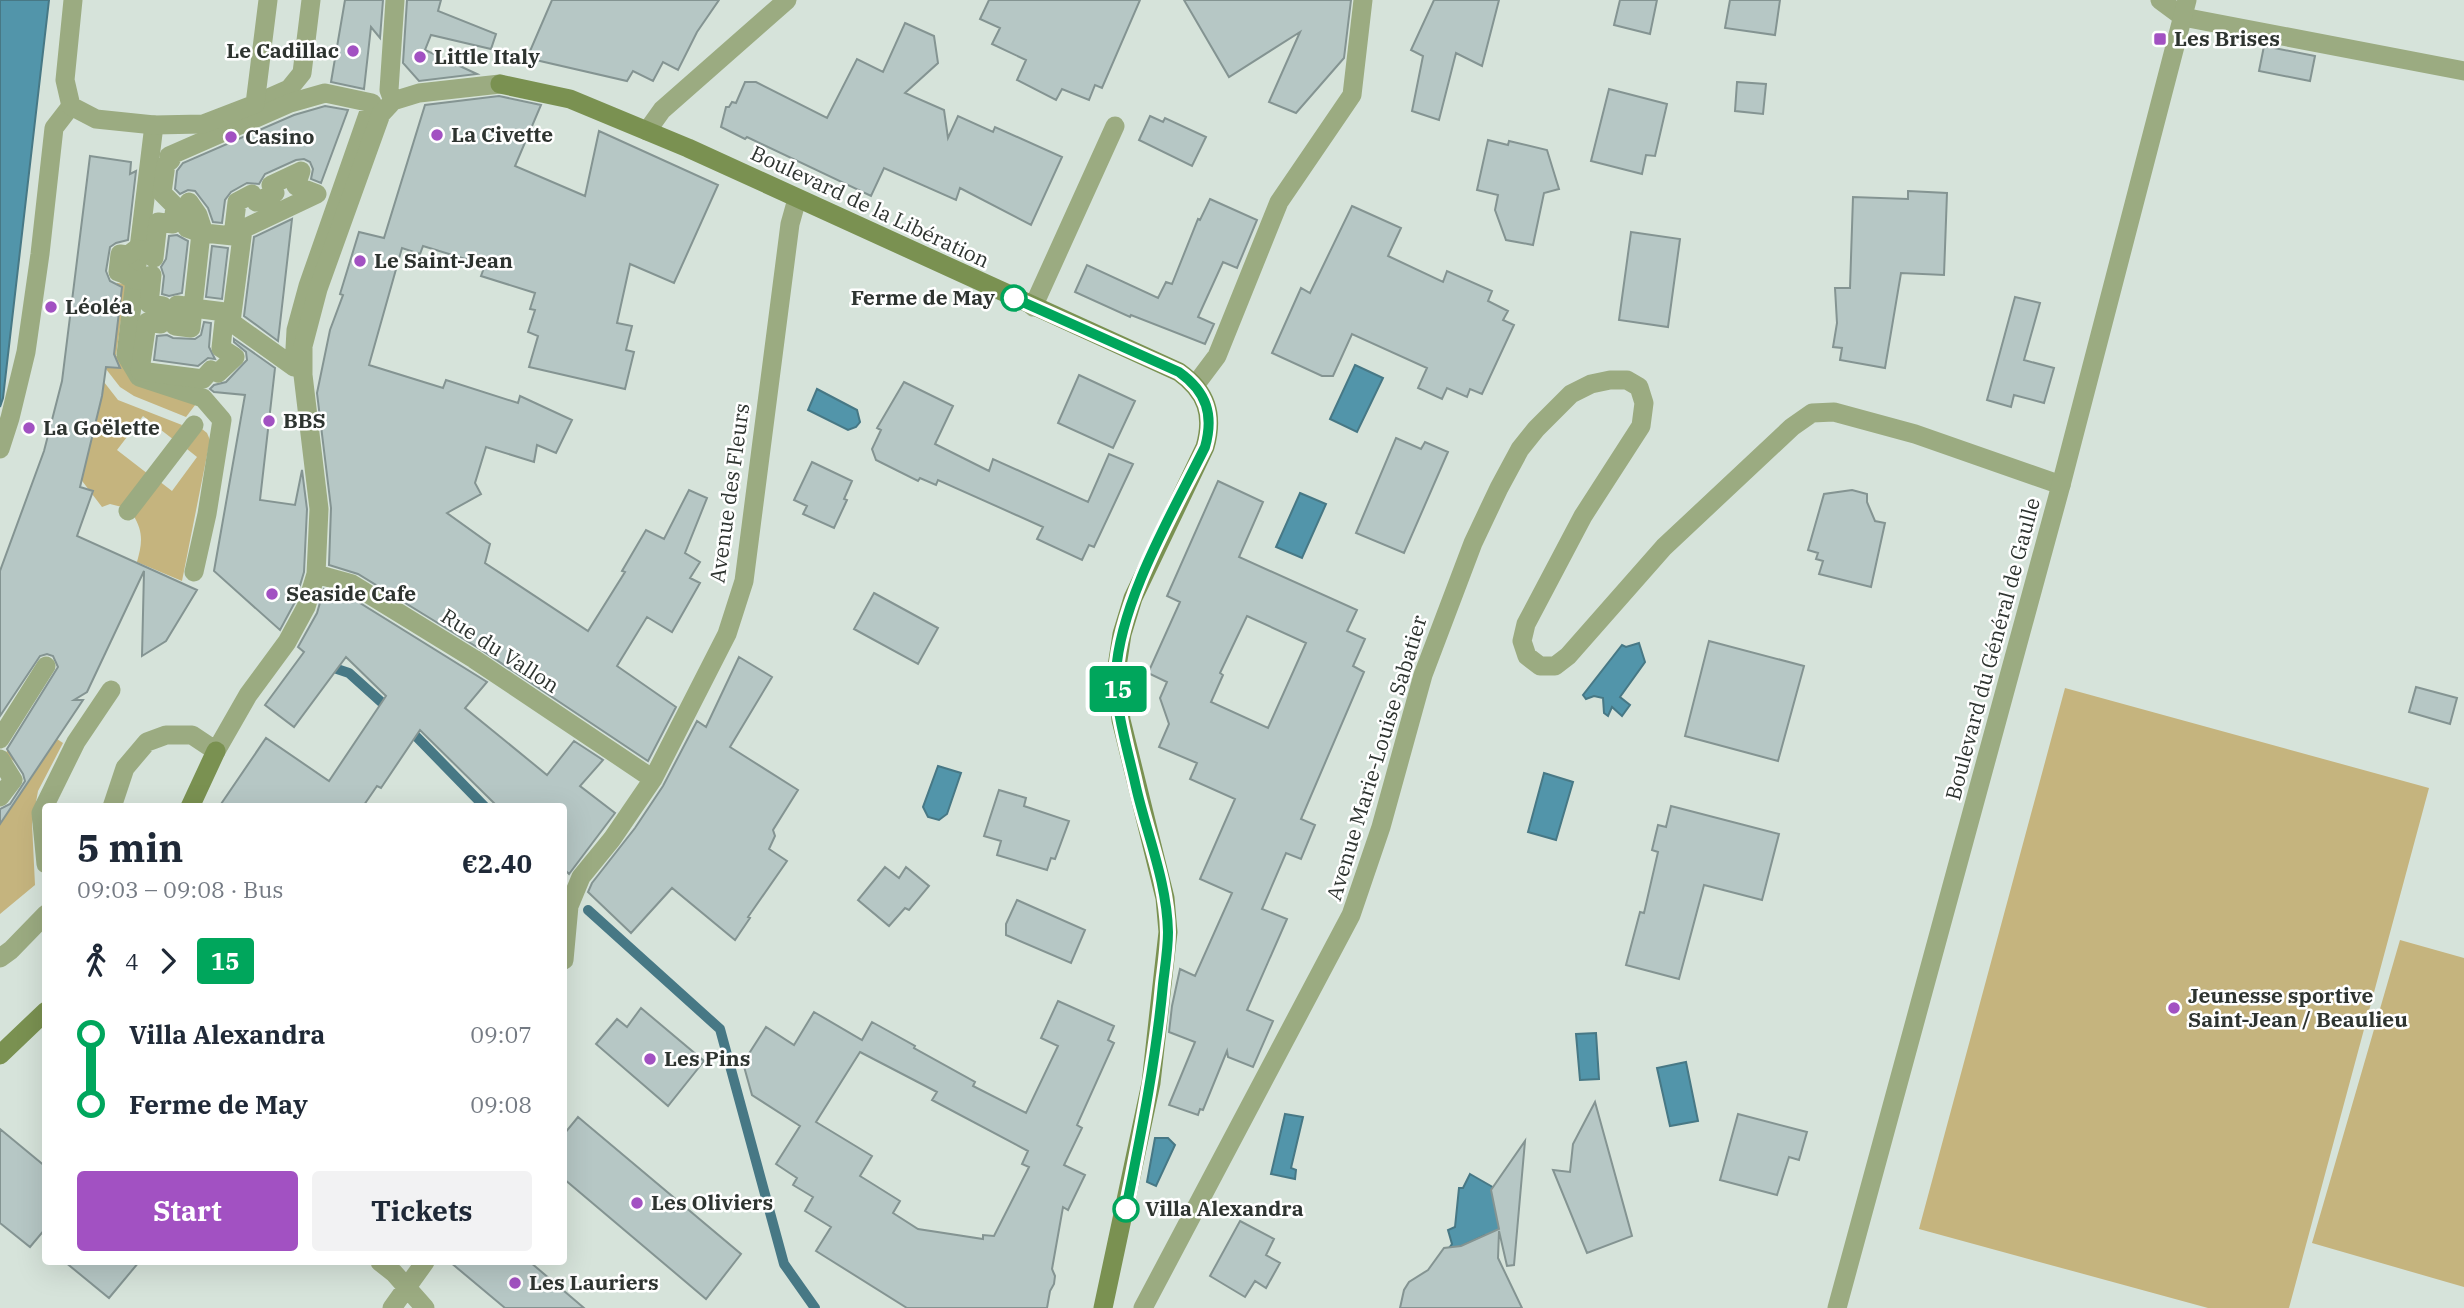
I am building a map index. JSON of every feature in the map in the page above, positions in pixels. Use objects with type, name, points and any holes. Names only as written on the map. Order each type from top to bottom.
[{"type":"main road","name":"Boulevard de la Libération","points":[[500,84],[570,99],[647,131],[1179,372],[1196,384]]},
{"type":"main road","points":[[1103,1308],[1151,1083],[1168,932],[1165,898],[1121,720],[1116,673],[1122,634],[1133,598],[1205,447],[1209,431],[1204,399],[1196,384]]},
{"type":"main road","points":[[192,803],[216,751]]},
{"type":"main road","points":[[0,1055],[42,1015]]},
{"type":"street","points":[[71,106],[65,80],[73,0]]},
{"type":"street","points":[[255,104],[268,0]]},
{"type":"street","points":[[71,106],[96,118],[154,125],[203,124],[289,89],[302,73],[311,0]]},
{"type":"street","points":[[393,101],[389,90],[395,0]]},
{"type":"street","points":[[647,131],[662,110],[787,0]]},
{"type":"street","points":[[1196,384],[1217,356],[1279,202],[1352,95],[1363,0]]},
{"type":"street","points":[[2160,0],[2185,9],[2464,71]]},
{"type":"street","name":"Boulevard du Général de Gaulle","points":[[1837,1308],[2061,485],[2185,9]]},
{"type":"street","points":[[112,803],[125,768],[147,742],[166,735],[192,735],[216,751],[248,695],[288,642],[306,607],[316,574],[319,509],[303,375],[303,346],[311,311],[381,114],[393,101],[419,93],[500,84]]},
{"type":"street","points":[[325,93],[372,103],[308,286],[296,330],[293,368],[231,322],[243,229],[317,194],[296,186],[301,171],[271,185],[275,193],[256,202],[252,194],[237,202],[233,236],[204,233],[190,202],[187,228],[201,233],[193,307],[177,305],[175,326],[191,328],[193,308],[225,312],[221,348],[234,357],[218,373],[211,370],[203,379],[140,371],[147,323],[161,324],[163,306],[149,304],[152,275],[135,279],[126,273],[118,272],[120,254],[128,255],[136,249],[139,250],[154,258],[158,222],[173,224],[175,206],[162,193],[169,156],[290,103],[325,93]]},
{"type":"street","points":[[0,449],[26,352],[54,128],[71,106]]},
{"type":"street","points":[[139,250],[154,125]]},
{"type":"street","points":[[1033,307],[1115,126]]},
{"type":"street","name":"Avenue des Fleurs","points":[[567,928],[569,906],[581,877],[612,839],[653,779],[727,634],[744,581],[790,224],[797,199]]},
{"type":"street","points":[[135,279],[126,355],[139,377],[203,398],[222,420],[208,514],[194,572]]},
{"type":"street","name":"Avenue Marie-Louise Sabatier","points":[[1143,1308],[1351,915],[1381,827],[1423,676],[1472,543],[1520,449],[1571,394],[1601,382],[1627,380],[1639,387],[1644,403],[1641,426],[1583,516],[1526,624],[1522,641],[1527,656],[1540,667],[1555,666],[1568,656],[1664,547],[1792,427],[1812,413],[1834,412],[1915,434],[2061,485]]},
{"type":"street","points":[[128,511],[194,425]]},
{"type":"street","name":"Rue du Vallon","points":[[316,574],[352,584],[474,659],[653,779]]},
{"type":"street","points":[[0,739],[46,666]]},
{"type":"street","points":[[46,803],[76,742],[111,690]]},
{"type":"street","points":[[0,759],[13,779],[0,797]]},
{"type":"street","points":[[0,958],[42,918]]},
{"type":"street","points":[[384,1265],[425,1308]]},
{"type":"street","points":[[392,1308],[423,1265]]},
{"type":"shaded area","points":[[117,283],[126,284],[116,356],[136,360],[133,384],[202,396],[186,417],[134,396],[120,387],[106,369]]},
{"type":"shaded area","points":[[104,382],[118,400],[182,425],[174,440],[143,416],[117,450],[148,474],[122,507],[110,504],[102,507],[73,469]]},
{"type":"shaded area","points":[[202,429],[210,440],[182,581],[137,562],[141,538],[133,515],[159,481],[172,491],[197,457],[187,449]]},
{"type":"shaded area","name":"Jeunesse sportive Saint-Jean / Beaulieu","points":[[2065,688],[2429,788],[2289,1308],[2208,1308],[1919,1229]]},
{"type":"shaded area","points":[[31,736],[52,747],[57,739],[63,743],[38,791],[32,824],[35,885],[0,914],[0,822],[31,776],[5,754],[13,742]]},
{"type":"shaded area","points":[[2400,940],[2464,958],[2464,1287],[2312,1243]]},
{"type":"water","points":[[0,0],[49,0],[0,407]]},
{"type":"water","points":[[1355,365],[1383,378],[1357,432],[1330,419]]},
{"type":"water","points":[[817,389],[857,410],[860,422],[856,427],[848,430],[808,410]]},
{"type":"water","points":[[1300,493],[1326,504],[1302,558],[1276,547]]},
{"type":"water","points":[[1639,643],[1645,662],[1620,697],[1630,705],[1622,716],[1612,707],[1608,716],[1604,713],[1603,698],[1594,696],[1586,699],[1583,695],[1622,645],[1626,647]]},
{"type":"water","points":[[938,766],[961,773],[947,814],[939,820],[928,817],[923,807]]},
{"type":"water","points":[[1544,773],[1573,782],[1556,840],[1528,832]]},
{"type":"water","points":[[1596,1033],[1599,1079],[1580,1080],[1576,1034]]},
{"type":"water","points":[[1686,1062],[1698,1121],[1670,1126],[1657,1068]]},
{"type":"water","points":[[1285,1114],[1303,1117],[1291,1168],[1296,1170],[1295,1179],[1271,1174]]},
{"type":"water","points":[[1155,1138],[1168,1138],[1175,1145],[1156,1186],[1147,1182]]},
{"type":"water","points":[[1470,1174],[1503,1193],[1499,1236],[1485,1235],[1451,1251],[1448,1230],[1455,1227],[1459,1188],[1463,1188]]},
{"type":"building","points":[[345,0],[383,0],[380,38],[371,27],[364,89],[331,82]]},
{"type":"building","points":[[407,0],[441,0],[438,11],[496,34],[491,49],[431,35],[425,50],[477,74],[419,81],[403,63]]},
{"type":"building","points":[[552,0],[719,0],[697,32],[678,70],[663,62],[653,81],[633,71],[627,81],[527,58]]},
{"type":"building","points":[[989,0],[1140,0],[1102,88],[1095,85],[1089,100],[1062,89],[1056,100],[1017,80],[1026,60],[992,44],[1000,28],[980,19]]},
{"type":"building","points":[[1184,0],[1351,0],[1344,58],[1296,113],[1269,102],[1300,32],[1229,77]]},
{"type":"building","points":[[1434,0],[1499,0],[1482,66],[1456,53],[1439,120],[1412,111],[1423,56],[1411,50]]},
{"type":"building","points":[[1620,0],[1657,0],[1650,34],[1614,25]]},
{"type":"building","points":[[1730,0],[1780,0],[1775,35],[1725,28]]},
{"type":"building","points":[[905,23],[934,36],[938,63],[905,93],[944,110],[948,138],[958,116],[993,132],[995,127],[1062,157],[1031,225],[960,188],[956,200],[884,168],[871,196],[721,127],[726,107],[732,102],[736,103],[745,82],[756,82],[827,118],[857,59],[883,72]]},
{"type":"building","points":[[2264,46],[2315,56],[2310,81],[2259,71]]},
{"type":"building","points":[[1737,82],[1766,84],[1763,114],[1735,111]]},
{"type":"building","points":[[1609,89],[1667,104],[1655,156],[1646,155],[1642,174],[1591,161]]},
{"type":"building","points":[[499,96],[541,105],[515,166],[585,196],[599,131],[718,185],[674,283],[630,264],[617,323],[632,326],[626,350],[634,352],[625,389],[529,367],[538,336],[528,332],[535,310],[530,309],[535,293],[481,276],[485,265],[423,246],[420,254],[402,248],[369,365],[443,388],[446,380],[518,403],[520,396],[572,420],[556,453],[537,445],[534,462],[486,447],[475,483],[481,494],[447,513],[490,544],[485,563],[588,631],[625,572],[622,571],[646,530],[664,539],[689,490],[707,498],[685,553],[700,562],[690,578],[700,583],[672,632],[647,617],[617,666],[676,707],[648,761],[480,649],[358,574],[329,565],[331,508],[317,393],[330,330],[343,295],[340,294],[359,232],[384,238],[425,105]]},
{"type":"building","points":[[325,106],[348,110],[321,183],[311,179],[313,169],[310,162],[304,159],[296,160],[265,174],[259,184],[247,183],[231,192],[225,200],[222,223],[213,222],[208,208],[195,191],[188,190],[180,194],[175,189],[177,171],[183,163],[294,115]]},
{"type":"building","points":[[1150,116],[1163,122],[1165,118],[1206,137],[1192,166],[1139,140]]},
{"type":"building","points":[[1488,140],[1508,145],[1509,141],[1547,150],[1559,189],[1544,193],[1533,245],[1506,240],[1495,210],[1498,195],[1477,190]]},
{"type":"building","points":[[90,156],[131,162],[130,174],[136,171],[128,240],[110,247],[106,271],[110,281],[122,287],[114,354],[120,368],[106,367],[102,396],[80,487],[93,491],[77,536],[197,590],[166,641],[142,656],[144,571],[87,692],[74,700],[83,700],[0,824],[0,809],[10,804],[25,781],[7,749],[58,667],[53,656],[40,656],[0,716],[0,571],[44,451],[62,381]]},
{"type":"building","points":[[1908,191],[1947,193],[1944,275],[1901,273],[1885,368],[1840,360],[1842,348],[1833,347],[1837,323],[1835,288],[1850,288],[1853,197],[1908,199]]},
{"type":"building","points":[[1210,199],[1257,220],[1237,268],[1223,262],[1198,317],[1214,324],[1205,344],[1131,315],[1130,317],[1075,292],[1087,265],[1158,298],[1166,282],[1172,284],[1198,219],[1200,220]]},
{"type":"building","points":[[1352,206],[1401,228],[1388,256],[1443,282],[1447,271],[1492,291],[1488,301],[1508,311],[1503,320],[1514,325],[1482,394],[1470,389],[1467,397],[1447,388],[1442,399],[1418,388],[1427,368],[1352,334],[1333,376],[1322,376],[1272,353],[1301,288],[1310,293]]},
{"type":"building","points":[[292,219],[278,341],[244,316],[254,237]]},
{"type":"building","points":[[1631,232],[1680,239],[1668,327],[1619,320]]},
{"type":"building","points":[[177,235],[188,241],[182,293],[169,296],[162,294],[164,276],[161,267],[166,259],[169,236]]},
{"type":"building","points":[[212,246],[228,248],[222,299],[206,297]]},
{"type":"building","points":[[2015,297],[2040,303],[2024,360],[2054,368],[2044,403],[2014,395],[2011,407],[1987,400]]},
{"type":"building","points":[[204,322],[211,323],[209,347],[215,359],[208,358],[198,366],[154,360],[157,336],[195,339],[201,335]]},
{"type":"building","points":[[234,339],[275,368],[260,500],[295,505],[302,470],[307,509],[304,572],[295,602],[280,630],[214,571],[245,395],[214,392],[210,389],[226,382],[247,360],[246,352]]},
{"type":"building","points":[[1079,375],[1135,401],[1113,448],[1058,423]]},
{"type":"building","points":[[904,382],[953,406],[935,444],[989,471],[993,459],[1088,502],[1109,454],[1133,464],[1094,547],[1089,545],[1082,560],[1037,539],[1043,527],[938,480],[936,485],[920,478],[918,481],[876,460],[872,449],[881,430],[877,428]]},
{"type":"building","points":[[1396,438],[1421,449],[1425,442],[1448,452],[1404,553],[1356,533]]},
{"type":"building","points":[[812,462],[852,481],[844,499],[847,500],[834,528],[803,514],[807,506],[794,500]]},
{"type":"building","points":[[1218,481],[1263,502],[1239,557],[1357,610],[1347,631],[1365,639],[1353,666],[1364,672],[1301,819],[1315,825],[1301,859],[1286,853],[1262,909],[1287,919],[1247,1010],[1273,1021],[1253,1067],[1228,1057],[1227,1051],[1203,1110],[1200,1109],[1198,1115],[1169,1105],[1195,1042],[1169,1032],[1172,1006],[1180,969],[1195,976],[1232,893],[1200,879],[1235,799],[1190,779],[1197,763],[1159,747],[1169,724],[1160,698],[1167,682],[1148,673],[1180,602],[1167,596]],"holes":[[[1247,616],[1306,643],[1268,728],[1211,702],[1223,675],[1220,673]]]},
{"type":"building","points":[[1852,490],[1867,494],[1867,502],[1875,521],[1885,523],[1871,587],[1819,574],[1823,561],[1816,559],[1818,553],[1808,550],[1824,494]]},
{"type":"building","points":[[324,589],[347,595],[487,682],[465,708],[547,775],[574,741],[603,760],[580,786],[615,813],[569,874],[567,803],[494,803],[420,730],[381,788],[377,786],[365,803],[222,803],[266,738],[329,781],[386,696],[346,657],[294,727],[265,705],[304,652],[298,647],[317,613]]},
{"type":"building","points":[[874,593],[938,628],[918,664],[854,629]]},
{"type":"building","points":[[1709,641],[1804,666],[1778,761],[1685,736]]},
{"type":"building","points":[[739,657],[772,677],[730,747],[798,790],[773,830],[775,836],[769,849],[787,861],[735,940],[672,888],[631,933],[588,892],[663,786],[697,721],[706,727]]},
{"type":"building","points":[[2416,687],[2457,698],[2450,724],[2409,712]]},
{"type":"building","points":[[999,790],[1026,798],[1024,806],[1069,821],[1055,859],[1051,858],[1047,870],[997,855],[1001,841],[984,836]]},
{"type":"building","points":[[1671,806],[1779,834],[1762,900],[1704,885],[1679,979],[1626,965],[1640,912],[1644,913],[1658,852],[1652,850],[1658,825],[1666,827]]},
{"type":"building","points":[[885,867],[899,878],[906,867],[929,886],[909,910],[905,908],[889,926],[858,900]]},
{"type":"building","points":[[1017,900],[1085,930],[1071,963],[1006,935],[1006,924]]},
{"type":"building","points":[[1058,1001],[1114,1026],[1108,1040],[1114,1043],[1077,1125],[1082,1128],[1064,1165],[1085,1175],[1068,1210],[1063,1207],[1052,1269],[1054,1284],[1047,1308],[907,1308],[816,1251],[831,1227],[805,1211],[813,1197],[793,1185],[797,1178],[776,1164],[800,1126],[752,1095],[743,1063],[766,1027],[794,1045],[814,1012],[862,1040],[872,1022],[975,1082],[973,1086],[1026,1113],[1058,1046],[1041,1038]],"holes":[[[860,1052],[937,1092],[932,1100],[1028,1151],[1022,1164],[1029,1167],[994,1236],[983,1235],[983,1239],[918,1229],[893,1213],[900,1201],[860,1176],[872,1156],[816,1122]]]},
{"type":"building","name":"Les Pins","points":[[641,1008],[704,1061],[668,1106],[596,1044],[617,1019],[627,1027]]},
{"type":"building","points":[[1595,1102],[1632,1236],[1587,1253],[1553,1170],[1570,1172],[1573,1144]]},
{"type":"building","points":[[1738,1114],[1807,1132],[1799,1160],[1789,1157],[1777,1195],[1720,1180]]},
{"type":"building","name":"Les Oliviers","points":[[578,1117],[741,1254],[706,1299],[567,1182],[567,1130]]},
{"type":"building","points":[[0,1129],[42,1164],[42,1233],[30,1247],[0,1223]]},
{"type":"building","points":[[1525,1141],[1514,1265],[1507,1266],[1499,1231],[1498,1258],[1522,1308],[1400,1308],[1404,1290],[1409,1282],[1428,1270],[1444,1248],[1461,1246],[1499,1229],[1491,1190]]},
{"type":"building","points":[[1240,1221],[1274,1239],[1266,1255],[1280,1263],[1266,1288],[1255,1281],[1245,1297],[1210,1276]]},
{"type":"building","points":[[69,1265],[136,1265],[109,1298]]},
{"type":"building","name":"Les Lauriers","points":[[454,1265],[534,1265],[584,1308],[505,1308]]},
{"type":"waterway","points":[[325,665],[349,673],[389,709]]},
{"type":"waterway","points":[[407,727],[481,803]]},
{"type":"waterway","points":[[588,910],[720,1029],[784,1264],[815,1308]]},
{"type":"bus line","name":"15","points":[[1014,298],[1179,372],[1196,384],[1204,399],[1208,417],[1209,431],[1205,447],[1133,598],[1122,634],[1116,673],[1121,720],[1165,898],[1168,932],[1151,1083],[1126,1209]]},
{"type":"place","name":"Les Brises","points":[[2160,39]]},
{"type":"place","name":"Le Cadillac","points":[[353,51]]},
{"type":"place","name":"Little Italy","points":[[420,57]]},
{"type":"place","name":"La Civette","points":[[437,135]]},
{"type":"place","name":"Casino","points":[[231,137]]},
{"type":"place","name":"Le Saint-Jean","points":[[360,261]]},
{"type":"place","name":"Ferme de May","points":[[1014,298]]},
{"type":"place","name":"Léoléa","points":[[51,307]]},
{"type":"place","name":"BBS","points":[[269,421]]},
{"type":"place","name":"La Goëlette","points":[[29,428]]},
{"type":"place","name":"Seaside Cafe","points":[[272,594]]},
{"type":"place","name":"Jeunesse sportive Saint-Jean / Beaulieu","points":[[2174,1008]]},
{"type":"place","name":"Les Pins","points":[[650,1059]]},
{"type":"place","name":"Les Oliviers","points":[[637,1203]]},
{"type":"place","name":"Villa Alexandra","points":[[1126,1209]]},
{"type":"place","name":"Les Lauriers","points":[[515,1283]]}]
